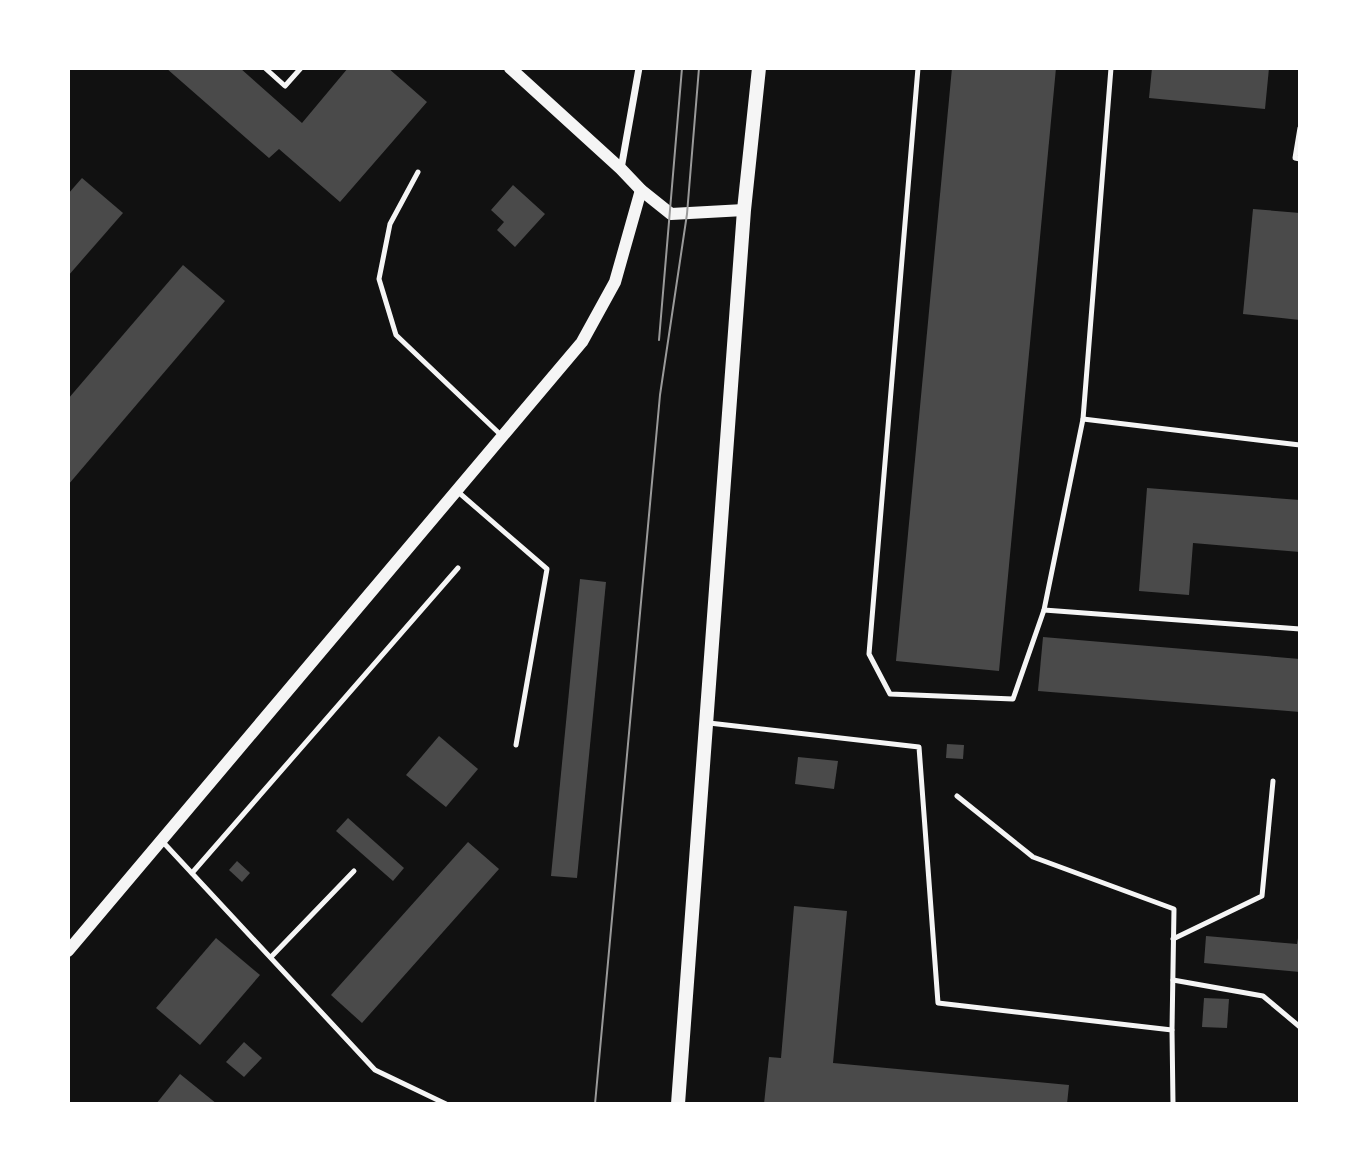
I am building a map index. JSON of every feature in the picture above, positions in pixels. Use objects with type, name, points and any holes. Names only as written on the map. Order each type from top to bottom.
[{"type":"main road","points":[[678,1104],[744,210],[758,68]]},
{"type":"street","points":[[510,68],[641,190],[671,214],[744,210]]},
{"type":"street","points":[[621,169],[639,68]]},
{"type":"street","points":[[68,951],[582,342],[615,282],[641,190]]},
{"type":"lane","points":[[265,68],[285,86],[301,68]]},
{"type":"lane","points":[[918,68],[869,654],[890,694],[1013,699],[1044,610],[1083,419],[1111,68]]},
{"type":"lane","points":[[1300,128],[1295,158],[1300,159]]},
{"type":"lane","points":[[418,172],[390,225],[379,279],[396,335],[503,437]]},
{"type":"lane","points":[[1083,419],[1300,445]]},
{"type":"lane","points":[[457,491],[547,569],[516,744]]},
{"type":"lane","points":[[192,873],[458,568]]},
{"type":"lane","points":[[1044,610],[1300,629]]},
{"type":"lane","points":[[706,723],[919,747],[937,1003],[1172,1030]]},
{"type":"lane","points":[[1173,939],[1262,896],[1273,781]]},
{"type":"lane","points":[[957,796],[1033,857],[1174,909],[1173,1104]]},
{"type":"lane","points":[[162,841],[375,1070],[446,1104]]},
{"type":"lane","points":[[271,957],[354,871]]},
{"type":"lane","points":[[1173,980],[1263,996],[1300,1027]]},
{"type":"building","points":[[166,68],[240,68],[302,123],[348,68],[388,68],[427,102],[340,202],[279,149],[269,158]]},
{"type":"building","points":[[952,68],[1056,68],[999,671],[896,661]]},
{"type":"building","points":[[1152,68],[1269,68],[1265,109],[1149,98]]},
{"type":"building","points":[[82,178],[123,213],[68,276],[68,194]]},
{"type":"building","points":[[513,185],[545,214],[515,247],[497,230],[504,222],[491,210]]},
{"type":"building","points":[[1253,209],[1300,213],[1300,320],[1243,314]]},
{"type":"building","points":[[183,265],[225,301],[68,485],[68,399]]},
{"type":"building","points":[[1147,488],[1300,500],[1300,552],[1193,543],[1189,595],[1139,591]]},
{"type":"building","points":[[580,579],[606,582],[577,878],[551,876]]},
{"type":"building","points":[[1043,637],[1300,659],[1300,712],[1038,691]]},
{"type":"building","points":[[439,736],[478,769],[446,807],[406,775]]},
{"type":"building","points":[[947,744],[964,745],[963,759],[946,758]]},
{"type":"building","points":[[798,757],[838,761],[834,789],[795,784]]},
{"type":"building","points":[[348,818],[404,868],[393,881],[336,831]]},
{"type":"building","points":[[468,842],[499,869],[362,1023],[331,995]]},
{"type":"building","points":[[237,861],[250,873],[242,882],[229,870]]},
{"type":"building","points":[[794,906],[847,911],[833,1063],[1069,1085],[1067,1104],[764,1104],[769,1057],[781,1058]]},
{"type":"building","points":[[1206,936],[1297,944],[1300,938],[1300,972],[1204,963]]},
{"type":"building","points":[[216,938],[260,975],[200,1045],[156,1008]]},
{"type":"building","points":[[1204,998],[1229,999],[1227,1028],[1202,1027]]},
{"type":"building","points":[[244,1042],[262,1058],[244,1077],[226,1062]]},
{"type":"building","points":[[180,1074],[217,1104],[156,1104]]},
{"type":"tram line","points":[[659,340],[682,68]]},
{"type":"tram line","points":[[595,1104],[660,395],[687,214],[699,68]]}]
